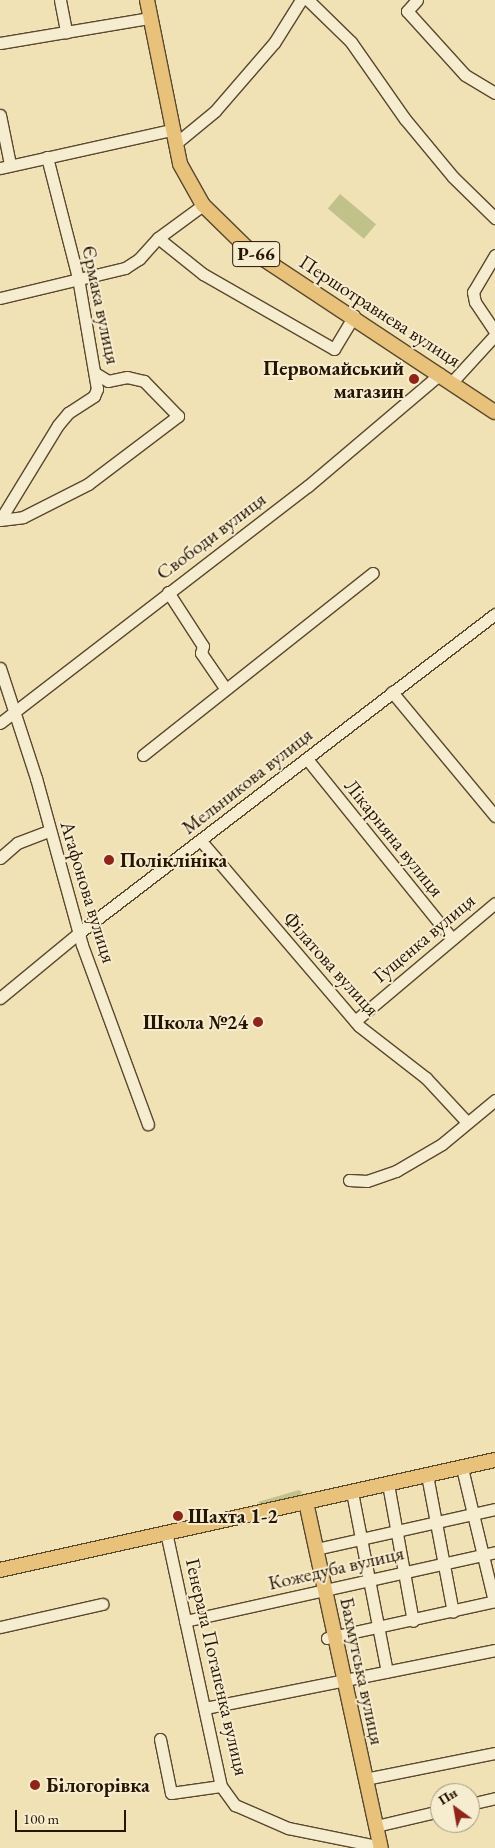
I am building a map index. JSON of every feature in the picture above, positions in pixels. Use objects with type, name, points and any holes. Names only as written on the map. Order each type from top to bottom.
[{"type":"main road","name":"Першотравнева вулиця","points":[[147,0],[172,130],[191,188],[203,205],[247,248],[354,316],[495,412]]},
{"type":"main road","points":[[0,1570],[495,1460]]},
{"type":"main road","name":"Бахмутська вулиця","points":[[306,1502],[325,1590],[331,1637],[344,1682],[381,1847]]},
{"type":"street","points":[[60,0],[66,32]]},
{"type":"street","points":[[176,144],[214,111],[274,43],[301,0]]},
{"type":"street","points":[[308,0],[351,42],[405,119],[453,177],[495,218]]},
{"type":"street","points":[[417,0],[407,11],[465,74],[495,93]]},
{"type":"street","points":[[0,43],[150,18]]},
{"type":"street","points":[[0,115],[5,166],[172,130]]},
{"type":"street","name":"Єрмака вулиця","points":[[47,157],[78,278],[97,374],[97,389],[94,396],[68,413],[58,425],[0,520],[23,517],[88,484],[178,416],[144,381],[127,377],[108,380],[97,374]]},
{"type":"street","points":[[0,298],[125,268],[139,259],[158,238],[203,205]]},
{"type":"street","points":[[158,238],[203,274],[334,348],[354,316]]},
{"type":"street","points":[[452,382],[495,333],[474,302],[473,292],[495,255]]},
{"type":"street","name":"Свободи вулиця","points":[[0,722],[308,486],[440,374]]},
{"type":"street","points":[[143,755],[373,572]]},
{"type":"street","points":[[168,592],[203,646],[201,653],[225,688]]},
{"type":"street","name":"Мельникова вулиця","points":[[0,998],[80,932],[495,614]]},
{"type":"street","name":"Агафонова вулиця","points":[[0,668],[15,712],[80,932],[148,1124]]},
{"type":"street","points":[[392,692],[495,816]]},
{"type":"street","name":"Лікарняна вулиця","points":[[307,759],[452,939]]},
{"type":"street","points":[[0,858],[17,844],[49,831]]},
{"type":"street","name":"Філатова вулиця","points":[[201,841],[355,1021],[426,1078],[466,1121]]},
{"type":"street","name":"Гущенка вулиця","points":[[355,1021],[495,903]]},
{"type":"street","points":[[349,1180],[367,1181],[396,1171],[442,1144],[466,1121],[495,1100]]},
{"type":"street","points":[[331,1637],[378,1626],[413,1621],[495,1601],[462,1468]]},
{"type":"street","points":[[427,1475],[438,1520],[453,1612]]},
{"type":"street","points":[[388,1484],[413,1621]]},
{"type":"street","points":[[352,1492],[387,1672]]},
{"type":"street","name":"Кожедуба вулиця","points":[[316,1549],[438,1520],[474,1515],[495,1509]]},
{"type":"street","name":"Генерала Потапенка вулиця","points":[[166,1532],[221,1786],[235,1805],[288,1828],[381,1847]]},
{"type":"street","name":"Кожедуба вулиця","points":[[186,1621],[495,1552]]},
{"type":"street","points":[[0,1627],[102,1604]]},
{"type":"street","points":[[205,1708],[344,1682],[495,1650]]},
{"type":"street","points":[[160,1739],[171,1793],[221,1786]]},
{"type":"street","points":[[365,1779],[495,1753]]},
{"type":"street","points":[[480,1802],[495,1798]]},
{"type":"street","points":[[376,1826],[430,1813]]},
{"type":"green space","points":[[340,194],[376,224],[364,239],[328,209]]},
{"type":"green space","points":[[299,1490],[302,1492],[299,1497],[261,1506],[258,1502]]},
{"type":"place","name":"Первомайський магазин","points":[[414,379]]},
{"type":"place","name":"Поліклініка","points":[[109,860]]},
{"type":"place","name":"Школа №24","points":[[258,1022]]},
{"type":"place","name":"Шахта 1-2","points":[[178,1516]]},
{"type":"place","name":"Білогорівка","points":[[35,1785]]}]
